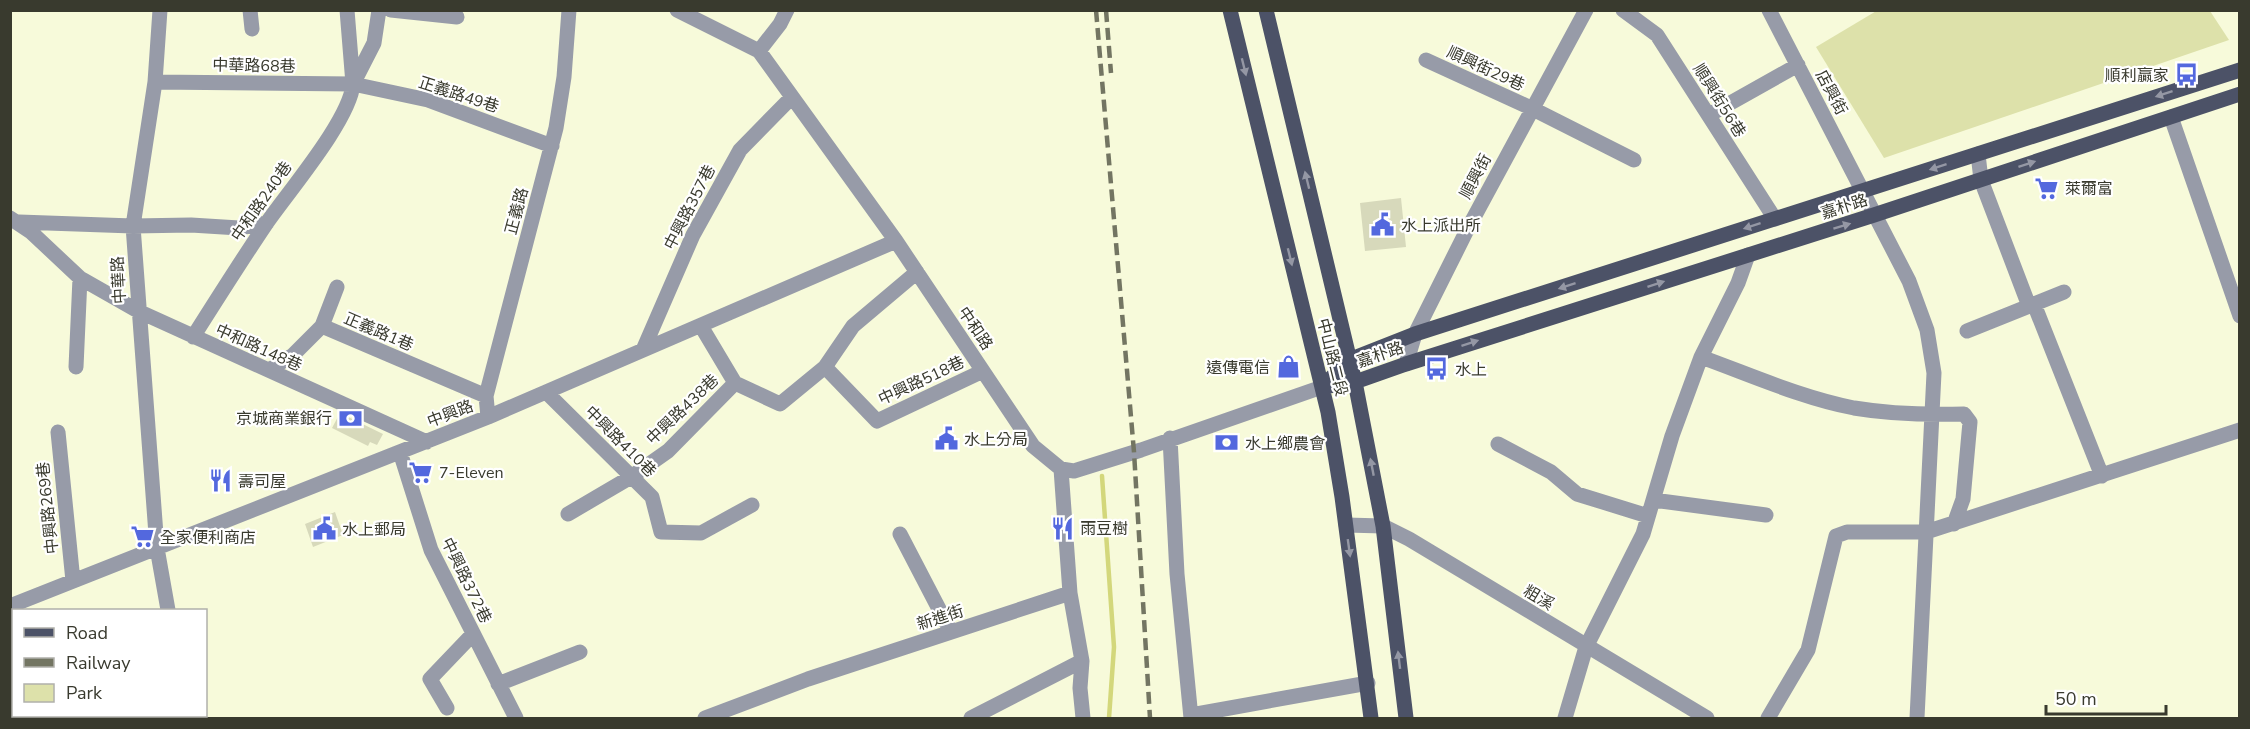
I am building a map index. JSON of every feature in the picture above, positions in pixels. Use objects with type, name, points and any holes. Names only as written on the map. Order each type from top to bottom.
[{"type":"main road","name":"中山路二段","points":[[1230,10],[1322,387],[1346,525],[1371,718]]},
{"type":"main road","name":"中山路二段","points":[[1266,10],[1355,382],[1383,526],[1406,718]]},
{"type":"main road","name":"嘉朴路","points":[[1322,387],[1350,360],[1415,334],[2240,70]]},
{"type":"main road","name":"嘉朴路","points":[[1322,387],[1355,382],[1874,215],[2240,94]]},
{"type":"street","name":"中華路","points":[[160,10],[155,82],[133,226],[157,548],[168,609]]},
{"type":"street","points":[[250,10],[252,29]]},
{"type":"street","name":"中和路240巷","points":[[193,337],[267,223],[331,133],[352,96],[347,10]]},
{"type":"street","name":"中和路240巷","points":[[353,84],[375,43],[379,10]]},
{"type":"street","points":[[391,10],[457,17]]},
{"type":"street","name":"正義路","points":[[488,417],[486,396],[552,146],[564,77],[569,10]]},
{"type":"street","name":"中和路","points":[[677,10],[759,51],[896,241],[1033,446],[1061,469]]},
{"type":"street","points":[[759,51],[780,24],[786,10]]},
{"type":"street","name":"順興街","points":[[1406,364],[1415,334],[1531,108],[1586,10]]},
{"type":"street","name":"順興街56巷","points":[[1623,10],[1657,35],[1775,219]]},
{"type":"street","name":"店興街","points":[[1769,10],[1909,281],[1927,330],[1934,373],[1930,415],[1917,718]]},
{"type":"street","name":"順興街29巷","points":[[1426,60],[1531,108],[1634,160]]},
{"type":"street","points":[[1708,115],[1798,65]]},
{"type":"street","name":"中華路68巷","points":[[155,82],[353,84]]},
{"type":"street","name":"正義路49巷","points":[[353,84],[428,100],[552,146]]},
{"type":"street","name":"中興路357巷","points":[[643,350],[693,235],[740,150],[792,97]]},
{"type":"street","points":[[2171,117],[2240,315]]},
{"type":"street","points":[[1978,154],[1981,180],[2102,476]]},
{"type":"street","points":[[15,220],[239,228],[267,223]]},
{"type":"street","name":"中和路148巷","points":[[15,220],[80,278],[138,311],[426,442]]},
{"type":"street","name":"中興路","points":[[10,606],[488,417],[896,241]]},
{"type":"street","points":[[1564,718],[1586,647],[1643,534],[1672,435],[1701,357],[1738,283],[1748,255]]},
{"type":"street","points":[[735,383],[780,404],[825,367],[853,327],[917,273]]},
{"type":"street","points":[[76,367],[80,278]]},
{"type":"street","points":[[322,326],[338,287]]},
{"type":"street","points":[[1966,331],[2064,292]]},
{"type":"street","name":"正義路1巷","points":[[269,370],[293,355],[322,326],[486,396]]},
{"type":"street","name":"中興路438巷","points":[[568,514],[631,477],[668,451],[735,383],[701,326]]},
{"type":"street","points":[[1701,357],[1785,388],[1854,408],[1930,415],[1964,414],[1970,422],[1963,499],[1954,524]]},
{"type":"street","name":"中興路518巷","points":[[825,367],[877,421],[983,371]]},
{"type":"street","points":[[1083,718],[1080,688],[1082,661],[1070,593],[1061,469],[1074,471],[1322,387]]},
{"type":"street","name":"中興路410巷","points":[[546,392],[652,497],[661,532],[701,533],[752,505]]},
{"type":"street","points":[[1768,718],[1808,650],[1836,536],[1847,532],[1926,532],[2240,430]]},
{"type":"street","name":"中興路269巷","points":[[58,432],[73,581]]},
{"type":"street","points":[[1170,438],[1177,574],[1191,717],[1368,683]]},
{"type":"street","points":[[1498,444],[1551,472],[1577,494],[1648,516]]},
{"type":"street","name":"中興路372巷","points":[[400,452],[431,550],[516,718]]},
{"type":"street","points":[[1653,500],[1766,515]]},
{"type":"street","name":"粗溪","points":[[1346,525],[1383,526],[1409,539],[1707,718]]},
{"type":"street","points":[[900,534],[951,632]]},
{"type":"street","name":"新進街","points":[[705,718],[808,679],[1070,593]]},
{"type":"street","points":[[447,708],[430,679],[473,634]]},
{"type":"street","points":[[498,684],[580,652]]},
{"type":"street","points":[[971,718],[1082,661]]},
{"type":"green space","points":[[1878,10],[2210,11],[2229,40],[1884,158],[1816,47]]},
{"type":"building","name":"水上派出所","points":[[1401,198],[1406,247],[1365,251],[1360,203]]},
{"type":"building","name":"京城商業銀行","points":[[340,413],[383,434],[377,445],[370,442],[368,446],[332,428]]},
{"type":"building","name":"水上郵局","points":[[335,512],[343,535],[313,547],[305,524]]},
{"type":"waterway","points":[[1102,476],[1114,647],[1109,718]]},
{"type":"railway","points":[[1096,10],[1134,452],[1150,718]]},
{"type":"railway","points":[[1106,10],[1111,73]]},
{"type":"place","name":"順利贏家","points":[[2187,75]]},
{"type":"place","name":"萊爾富","points":[[2047,188]]},
{"type":"place","name":"水上派出所","points":[[1383,225]]},
{"type":"place","name":"遠傳電信","points":[[1288,367]]},
{"type":"place","name":"水上","points":[[1437,369]]},
{"type":"place","name":"京城商業銀行","points":[[350,418]]},
{"type":"place","name":"水上分局","points":[[946,439]]},
{"type":"place","name":"水上鄉農會","points":[[1227,443]]},
{"type":"place","name":"7-Eleven","points":[[421,472]]},
{"type":"place","name":"壽司屋","points":[[220,481]]},
{"type":"place","name":"雨豆樹","points":[[1062,528]]},
{"type":"place","name":"水上郵局","points":[[324,529]]},
{"type":"place","name":"全家便利商店","points":[[142,537]]}]
